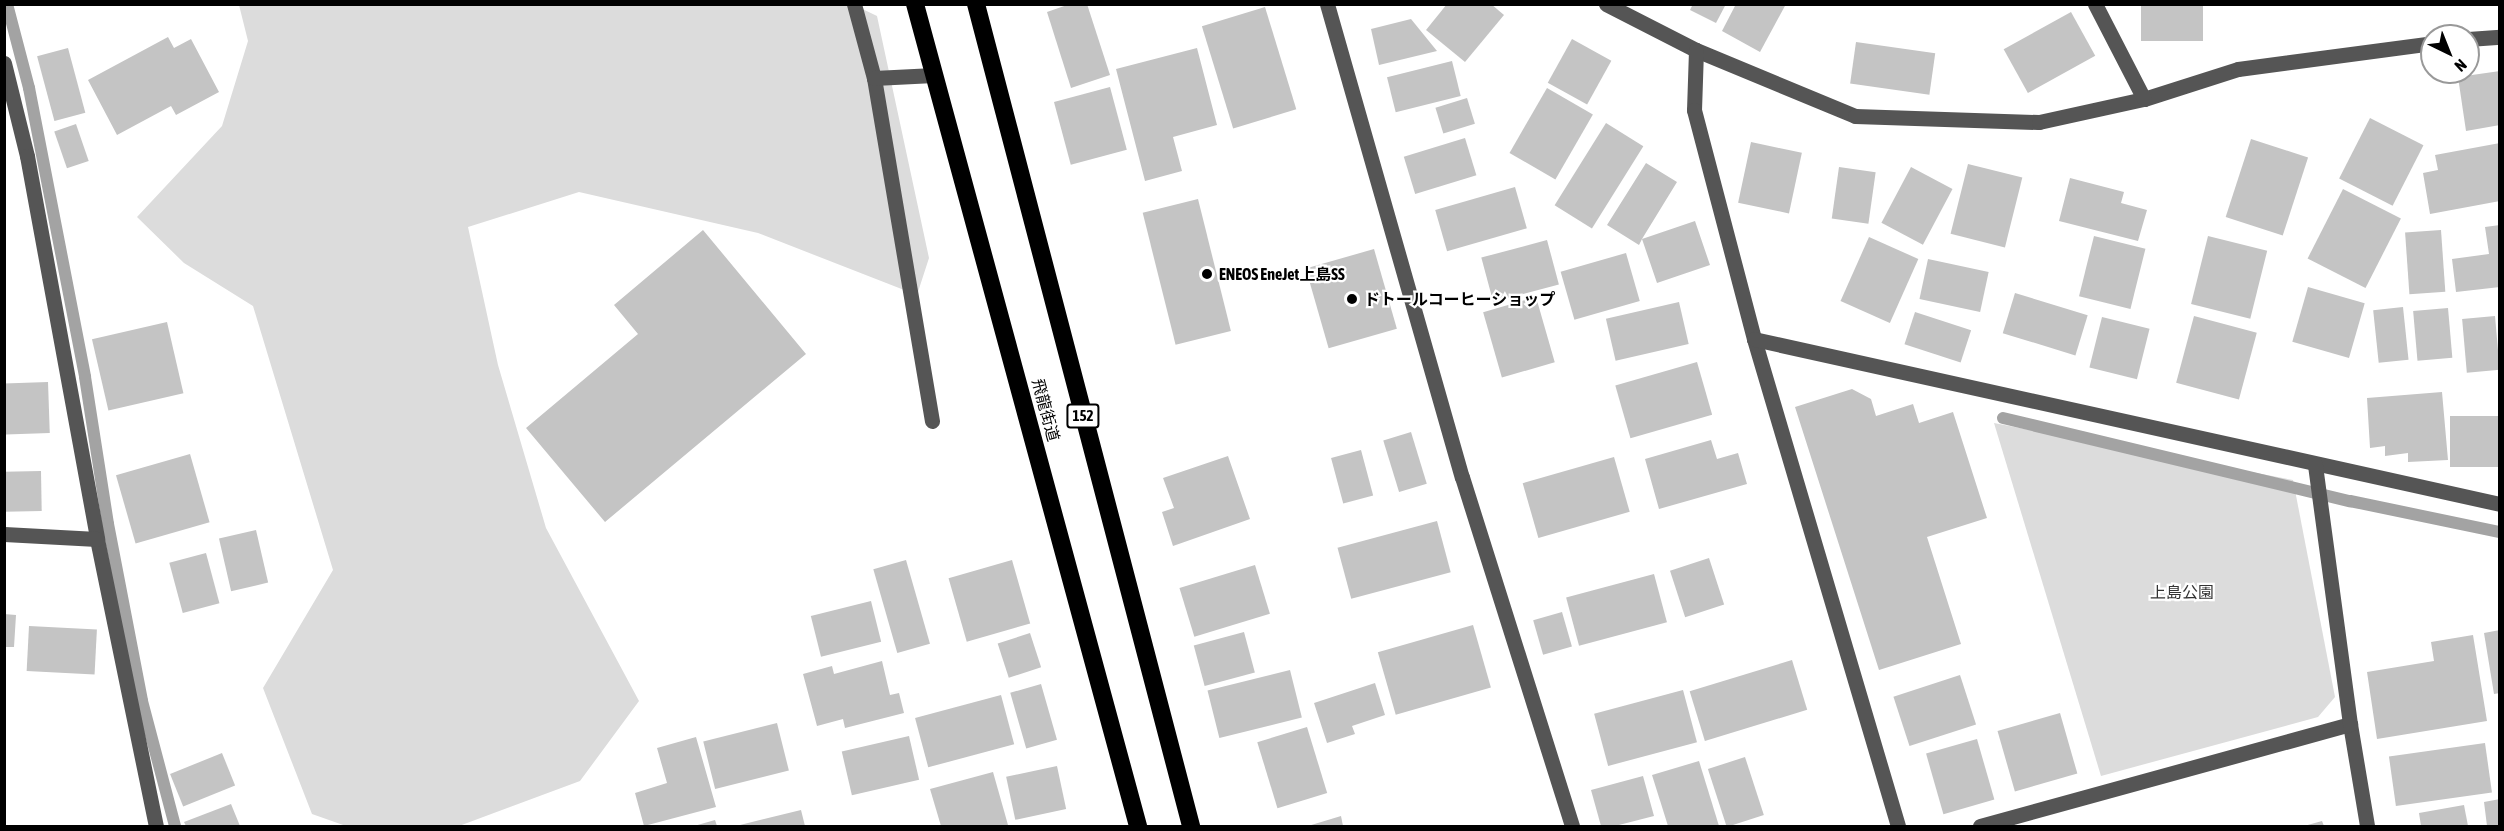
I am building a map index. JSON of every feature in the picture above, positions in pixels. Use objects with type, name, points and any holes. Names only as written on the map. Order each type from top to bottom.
[{"type":"highway","name":"152","points":[[976,4],[1191,826]]},
{"type":"highway","name":"飛龍街道","points":[[916,9],[1134,826]]},
{"type":"street","points":[[854,4],[874,78],[932,421]]},
{"type":"street","points":[[1327,4],[1462,477],[1572,826]]},
{"type":"street","points":[[1606,4],[1696,50],[1855,116],[2039,122],[2144,99],[2238,69],[2420,46]]},
{"type":"street","points":[[2095,4],[2144,99]]},
{"type":"street","points":[[2480,38],[2499,37]]},
{"type":"street","points":[[1696,50],[1694,110],[1754,339],[1898,826]]},
{"type":"street","points":[[4,63],[29,167],[97,539],[156,826]]},
{"type":"street","points":[[874,78],[934,75]]},
{"type":"street","points":[[1754,339],[2499,504]]},
{"type":"street","points":[[2315,464],[2350,724],[2367,826]]},
{"type":"street","points":[[4,534],[97,539]]},
{"type":"street","points":[[1980,826],[2350,724]]},
{"type":"green space","points":[[852,4],[877,16],[929,258],[917,295],[758,233],[579,192],[468,227],[498,365],[546,528],[639,701],[580,781],[459,826],[346,826],[312,814],[263,688],[333,570],[253,306],[184,263],[137,217],[222,126],[248,41],[239,5]]},
{"type":"green space","name":"上島公園","points":[[1994,423],[2293,480],[2335,697],[2318,717],[2101,776]]},
{"type":"building","points":[[1070,4],[1087,4],[1110,75],[1071,88],[1047,12]]},
{"type":"building","points":[[1447,4],[1491,4],[1504,15],[1465,62],[1426,30]]},
{"type":"building","points":[[1693,4],[1726,4],[1716,23],[1690,10]]},
{"type":"building","points":[[1736,4],[1786,4],[1760,52],[1722,31]]},
{"type":"building","points":[[2141,4],[2203,4],[2203,41],[2141,41]]},
{"type":"building","points":[[1265,7],[1296,109],[1233,129],[1202,26]]},
{"type":"building","points":[[2071,12],[2095,56],[2028,93],[2004,49]]},
{"type":"building","points":[[1411,19],[1437,51],[1379,65],[1371,29]]},
{"type":"building","points":[[168,37],[174,48],[191,39],[219,92],[176,115],[171,106],[117,135],[88,80]]},
{"type":"building","points":[[1572,39],[1611,61],[1587,105],[1548,83]]},
{"type":"building","points":[[1856,42],[1935,53],[1929,95],[1850,84]]},
{"type":"building","points":[[68,48],[85,113],[54,121],[37,56]]},
{"type":"building","points":[[1197,48],[1217,125],[1173,137],[1182,171],[1145,181],[1116,69]]},
{"type":"building","points":[[1452,61],[1461,96],[1396,112],[1387,77]]},
{"type":"building","points":[[2500,71],[2500,125],[2466,131],[2459,84],[2480,84],[2480,74]]},
{"type":"building","points":[[1110,87],[1127,150],[1071,165],[1054,102]]},
{"type":"building","points":[[1547,88],[1593,114],[1555,179],[1510,153]]},
{"type":"building","points":[[1467,98],[1475,124],[1443,133],[1435,108]]},
{"type":"building","points":[[2370,118],[2423,145],[2393,206],[2339,179]]},
{"type":"building","points":[[1606,123],[1643,146],[1592,229],[1555,205]]},
{"type":"building","points":[[76,124],[89,161],[67,168],[54,131]]},
{"type":"building","points":[[1465,138],[1476,175],[1415,194],[1404,157]]},
{"type":"building","points":[[2251,139],[2308,158],[2283,236],[2226,217]]},
{"type":"building","points":[[1751,142],[1802,153],[1789,213],[1738,203]]},
{"type":"building","points":[[2500,143],[2500,201],[2430,214],[2423,173],[2438,170],[2435,155]]},
{"type":"building","points":[[1646,163],[1677,182],[1639,245],[1607,225]]},
{"type":"building","points":[[1968,164],[2022,178],[2005,247],[1951,234]]},
{"type":"building","points":[[1839,167],[1876,172],[1868,224],[1832,218]]},
{"type":"building","points":[[1911,167],[1952,189],[1923,245],[1881,223]]},
{"type":"building","points":[[2070,178],[2124,192],[2121,203],[2147,210],[2138,241],[2059,221]]},
{"type":"building","points":[[1515,187],[1527,228],[1447,251],[1435,210]]},
{"type":"building","points":[[2343,189],[2401,219],[2366,288],[2308,258]]},
{"type":"building","points":[[1198,199],[1231,331],[1176,345],[1143,213]]},
{"type":"building","points":[[1695,221],[1710,265],[1657,283],[1642,239]]},
{"type":"building","points":[[2500,225],[2500,287],[2456,292],[2452,259],[2489,254],[2485,227]]},
{"type":"building","points":[[703,230],[806,354],[605,522],[526,428],[638,334],[614,305]]},
{"type":"building","points":[[2441,230],[2445,292],[2409,294],[2405,233]]},
{"type":"building","points":[[2094,236],[2145,249],[2130,309],[2079,296]]},
{"type":"building","points":[[2208,236],[2267,251],[2250,319],[2191,304]]},
{"type":"building","points":[[1869,237],[1918,259],[1890,323],[1841,301]]},
{"type":"building","points":[[1547,240],[1559,284],[1493,302],[1481,258]]},
{"type":"building","name":"ドトールコーヒーショップ","points":[[1374,249],[1397,329],[1329,348],[1306,269]]},
{"type":"building","points":[[1626,253],[1640,301],[1574,320],[1561,272]]},
{"type":"building","points":[[1928,259],[1989,272],[1980,312],[1919,299]]},
{"type":"building","points":[[2308,287],[2365,303],[2349,358],[2292,342]]},
{"type":"building","points":[[2015,293],[2088,315],[2075,355],[2003,333]]},
{"type":"building","points":[[1536,297],[1555,362],[1502,378],[1483,312]]},
{"type":"building","points":[[1679,302],[1689,344],[1616,361],[1606,319]]},
{"type":"building","points":[[2403,307],[2409,360],[2379,363],[2373,310]]},
{"type":"building","points":[[2448,308],[2452,358],[2417,361],[2413,311]]},
{"type":"building","points":[[1915,312],[1971,330],[1961,363],[1904,344]]},
{"type":"building","points":[[2194,316],[2257,333],[2239,399],[2176,383]]},
{"type":"building","points":[[2495,316],[2500,370],[2467,373],[2462,319]]},
{"type":"building","points":[[2102,317],[2150,329],[2137,379],[2089,367]]},
{"type":"building","points":[[167,322],[183,393],[108,410],[92,339]]},
{"type":"building","points":[[1697,362],[1712,415],[1630,438],[1615,385]]},
{"type":"building","points":[[48,382],[50,433],[6,435],[4,384]]},
{"type":"building","points":[[1852,389],[1871,399],[1876,416],[1913,404],[1919,423],[1953,412],[1987,518],[1927,537],[1961,644],[1879,670],[1795,407]]},
{"type":"building","points":[[2442,392],[2448,460],[2408,462],[2408,453],[2385,456],[2385,446],[2370,448],[2367,398]]},
{"type":"building","points":[[2450,416],[2500,416],[2500,467],[2450,467]]},
{"type":"building","points":[[1411,432],[1427,484],[1399,492],[1383,440]]},
{"type":"building","points":[[1711,440],[1717,459],[1738,453],[1747,484],[1659,509],[1645,459]]},
{"type":"building","points":[[1361,450],[1373,495],[1343,503],[1331,458]]},
{"type":"building","points":[[190,454],[210,522],[136,543],[116,475]]},
{"type":"building","points":[[1228,456],[1250,519],[1173,546],[1162,512],[1174,508],[1163,478]]},
{"type":"building","points":[[1614,457],[1630,512],[1538,538],[1523,483]]},
{"type":"building","points":[[41,471],[42,511],[5,512],[4,472]]},
{"type":"building","points":[[1437,521],[1451,572],[1351,599],[1338,548]]},
{"type":"building","points":[[256,530],[268,583],[231,591],[219,539]]},
{"type":"building","points":[[206,553],[219,603],[183,613],[169,563]]},
{"type":"building","points":[[1709,558],[1724,605],[1685,617],[1670,571]]},
{"type":"building","points":[[906,560],[930,644],[897,653],[873,569]]},
{"type":"building","points":[[1012,560],[1030,623],[967,642],[949,578]]},
{"type":"building","points":[[1255,565],[1270,614],[1194,637],[1179,588]]},
{"type":"building","points":[[1654,574],[1667,622],[1579,646],[1566,598]]},
{"type":"building","points":[[871,601],[881,642],[821,657],[811,616]]},
{"type":"building","points":[[1562,612],[1572,647],[1543,655],[1533,620]]},
{"type":"building","points":[[4,614],[16,615],[14,647],[4,647]]},
{"type":"building","points":[[1473,625],[1491,687],[1396,715],[1378,652]]},
{"type":"building","points":[[29,626],[97,630],[95,674],[27,671]]},
{"type":"building","points":[[2500,630],[2500,693],[2494,694],[2484,633]]},
{"type":"building","points":[[1244,632],[1255,673],[1205,686],[1194,645]]},
{"type":"building","points":[[1030,633],[1041,667],[1009,678],[998,644]]},
{"type":"building","points":[[2473,635],[2487,721],[2377,739],[2367,672],[2434,661],[2431,642]]},
{"type":"building","points":[[1792,660],[1807,710],[1705,741],[1690,691]]},
{"type":"building","points":[[882,661],[890,695],[899,693],[904,713],[845,728],[843,719],[817,726],[803,674],[832,666],[834,674]]},
{"type":"building","points":[[1290,670],[1302,718],[1219,738],[1208,691]]},
{"type":"building","points":[[1960,675],[1976,724],[1909,746],[1893,697]]},
{"type":"building","points":[[1375,683],[1385,715],[1352,726],[1355,734],[1327,743],[1314,703]]},
{"type":"building","points":[[1041,684],[1057,740],[1026,749],[1010,693]]},
{"type":"building","points":[[1683,690],[1697,742],[1608,766],[1594,714]]},
{"type":"building","points":[[1001,695],[1014,744],[928,767],[915,718]]},
{"type":"building","points":[[2060,713],[2077,774],[2015,791],[1998,731]]},
{"type":"building","points":[[777,723],[789,771],[715,789],[703,741]]},
{"type":"building","points":[[1307,727],[1327,793],[1277,808],[1257,742]]},
{"type":"building","points":[[909,736],[919,780],[852,795],[842,752]]},
{"type":"building","points":[[696,737],[716,807],[644,826],[635,793],[667,783],[657,748]]},
{"type":"building","points":[[1977,739],[1994,800],[1943,814],[1926,754]]},
{"type":"building","points":[[2485,743],[2492,793],[2396,806],[2389,756]]},
{"type":"building","points":[[222,753],[235,785],[183,806],[170,774]]},
{"type":"building","points":[[1745,757],[1764,815],[1726,826],[1708,769]]},
{"type":"building","points":[[1699,761],[1719,826],[1668,826],[1652,775]]},
{"type":"building","points":[[1057,766],[1066,809],[1015,820],[1006,777]]},
{"type":"building","points":[[993,772],[1008,825],[941,826],[930,789]]},
{"type":"building","points":[[1643,776],[1654,816],[1615,826],[1601,826],[1591,790]]},
{"type":"building","points":[[2500,799],[2500,826],[2487,826],[2484,802]]},
{"type":"building","points":[[231,804],[240,826],[186,826],[184,822]]},
{"type":"building","points":[[2464,805],[2468,826],[2421,826],[2419,813]]},
{"type":"building","points":[[801,810],[805,826],[736,826]]},
{"type":"building","points":[[1341,816],[1343,826],[1308,826]]},
{"type":"building","points":[[715,820],[717,826],[694,826]]},
{"type":"building","points":[[2322,821],[2324,826],[2304,826]]},
{"type":"waterway","points":[[7,4],[29,88],[85,377],[108,524],[142,701],[175,826]]},
{"type":"waterway","points":[[2003,418],[2350,501],[2500,532]]},
{"type":"place","name":"ENEOS EneJet上島SS","points":[[1207,274]]},
{"type":"place","name":"ドトールコーヒーショップ","points":[[1352,299]]}]
